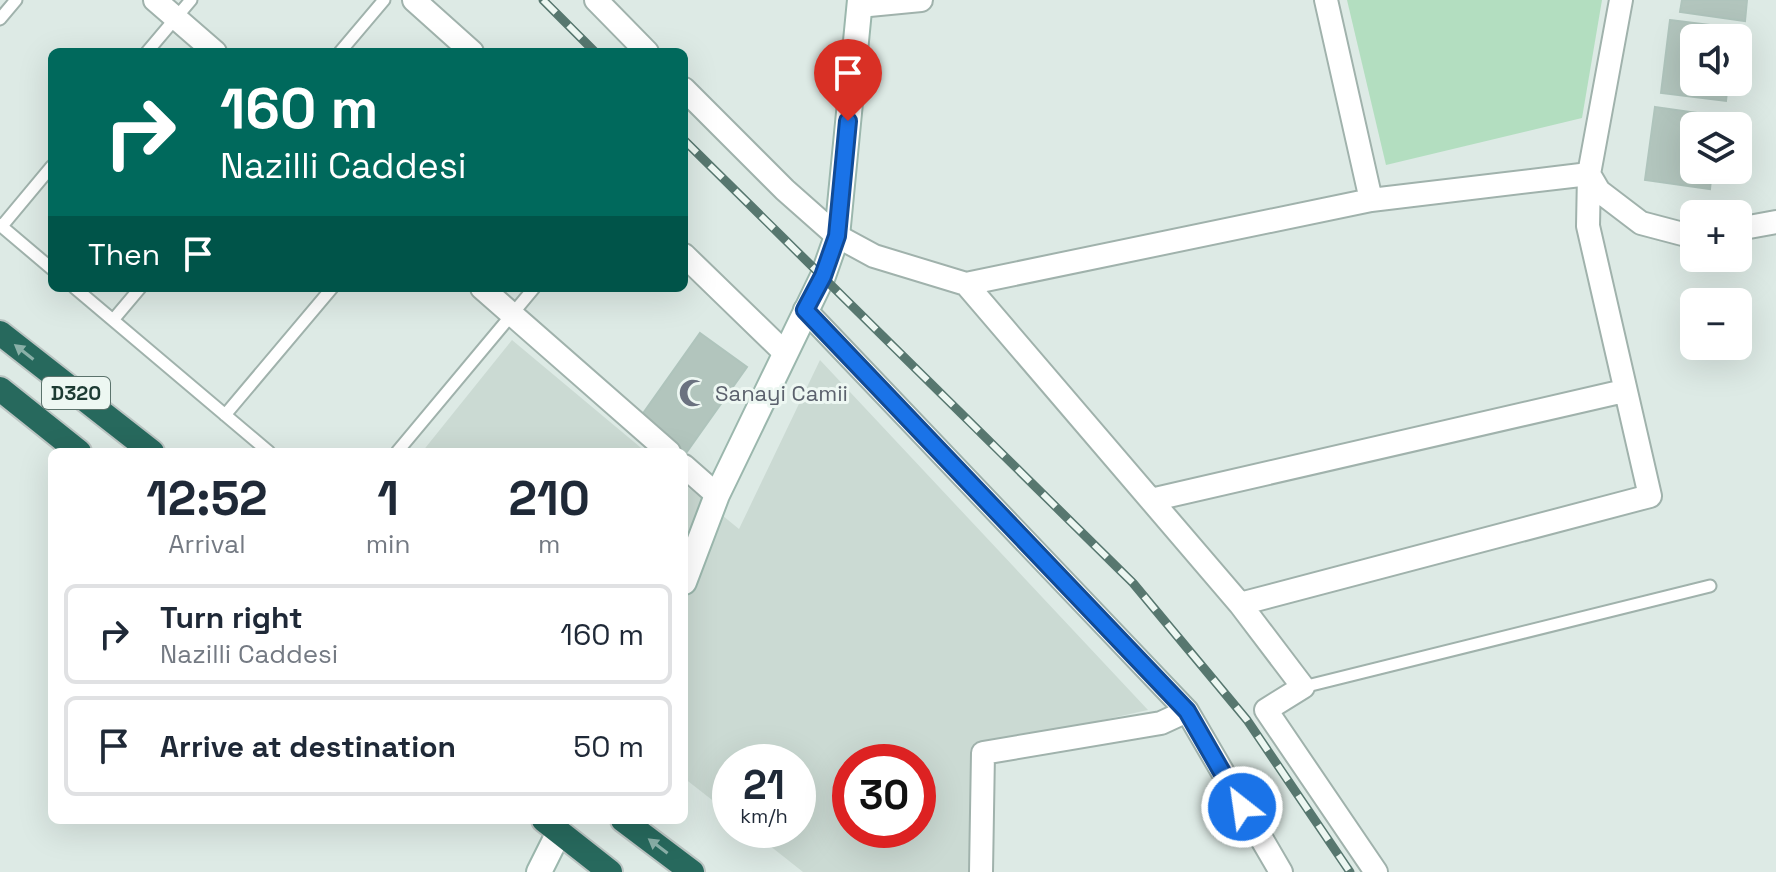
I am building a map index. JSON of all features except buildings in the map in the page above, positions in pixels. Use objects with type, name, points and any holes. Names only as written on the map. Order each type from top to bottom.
[{"type":"highway","name":"D320","points":[[0,333],[147,448]]},
{"type":"highway","name":"D320","points":[[0,389],[74,448]]},
{"type":"highway","points":[[560,824],[610,872]]},
{"type":"highway","points":[[628,824],[692,872]]},
{"type":"main road","points":[[688,571],[717,495],[823,276],[837,236],[860,3]]},
{"type":"main road","points":[[539,872],[560,824]]},
{"type":"street","points":[[155,0],[210,48]]},
{"type":"street","points":[[414,0],[468,48]]},
{"type":"street","points":[[596,0],[643,48]]},
{"type":"street","points":[[860,3],[921,0]]},
{"type":"street","points":[[1326,0],[1371,200]]},
{"type":"street","points":[[1240,604],[1650,496],[1588,226],[1589,174],[1621,0]]},
{"type":"street","points":[[688,93],[785,190],[837,236],[874,256],[966,284],[1371,200],[1589,174]]},
{"type":"street","points":[[1589,174],[1599,191],[1641,223],[1680,233]]},
{"type":"street","points":[[1752,226],[1776,222]]},
{"type":"street","points":[[688,259],[785,353]]},
{"type":"street","points":[[966,284],[1240,604],[1303,687],[1266,710],[1376,872]]},
{"type":"street","points":[[486,292],[664,448]]},
{"type":"street","points":[[805,310],[1187,711],[1281,872]]},
{"type":"street","points":[[1151,500],[1624,391]]},
{"type":"street","points":[[688,470],[717,495]]},
{"type":"street","points":[[981,872],[983,753],[1161,723],[1187,711]]},
{"type":"lane","points":[[0,19],[16,0]]},
{"type":"lane","points":[[150,48],[191,0]]},
{"type":"lane","points":[[343,48],[384,0]]},
{"type":"lane","points":[[48,171],[1,225],[48,266]]},
{"type":"lane","points":[[80,292],[264,448]]},
{"type":"lane","points":[[113,320],[137,292]]},
{"type":"lane","points":[[225,415],[329,292]]},
{"type":"lane","points":[[400,448],[531,292]]},
{"type":"lane","points":[[1303,687],[1710,586]]},
{"type":"shaded area","points":[[512,340],[641,448],[425,448]]},
{"type":"shaded area","points":[[820,360],[1148,710],[972,749],[971,872],[803,872],[773,848],[816,848],[816,744],[712,744],[712,800],[688,781],[688,487],[739,529]]},
{"type":"green space","points":[[1347,0],[1602,0],[1582,118],[1386,165]]},
{"type":"railway","points":[[543,0],[591,48]]},
{"type":"railway","points":[[688,144],[1133,583],[1247,720],[1350,872]]},
{"type":"place","name":"Sanayi Camii","points":[[693,393]]},
{"type":"route","points":[[848,121],[837,236],[823,276],[805,310],[1187,711],[1242,807]]}]
